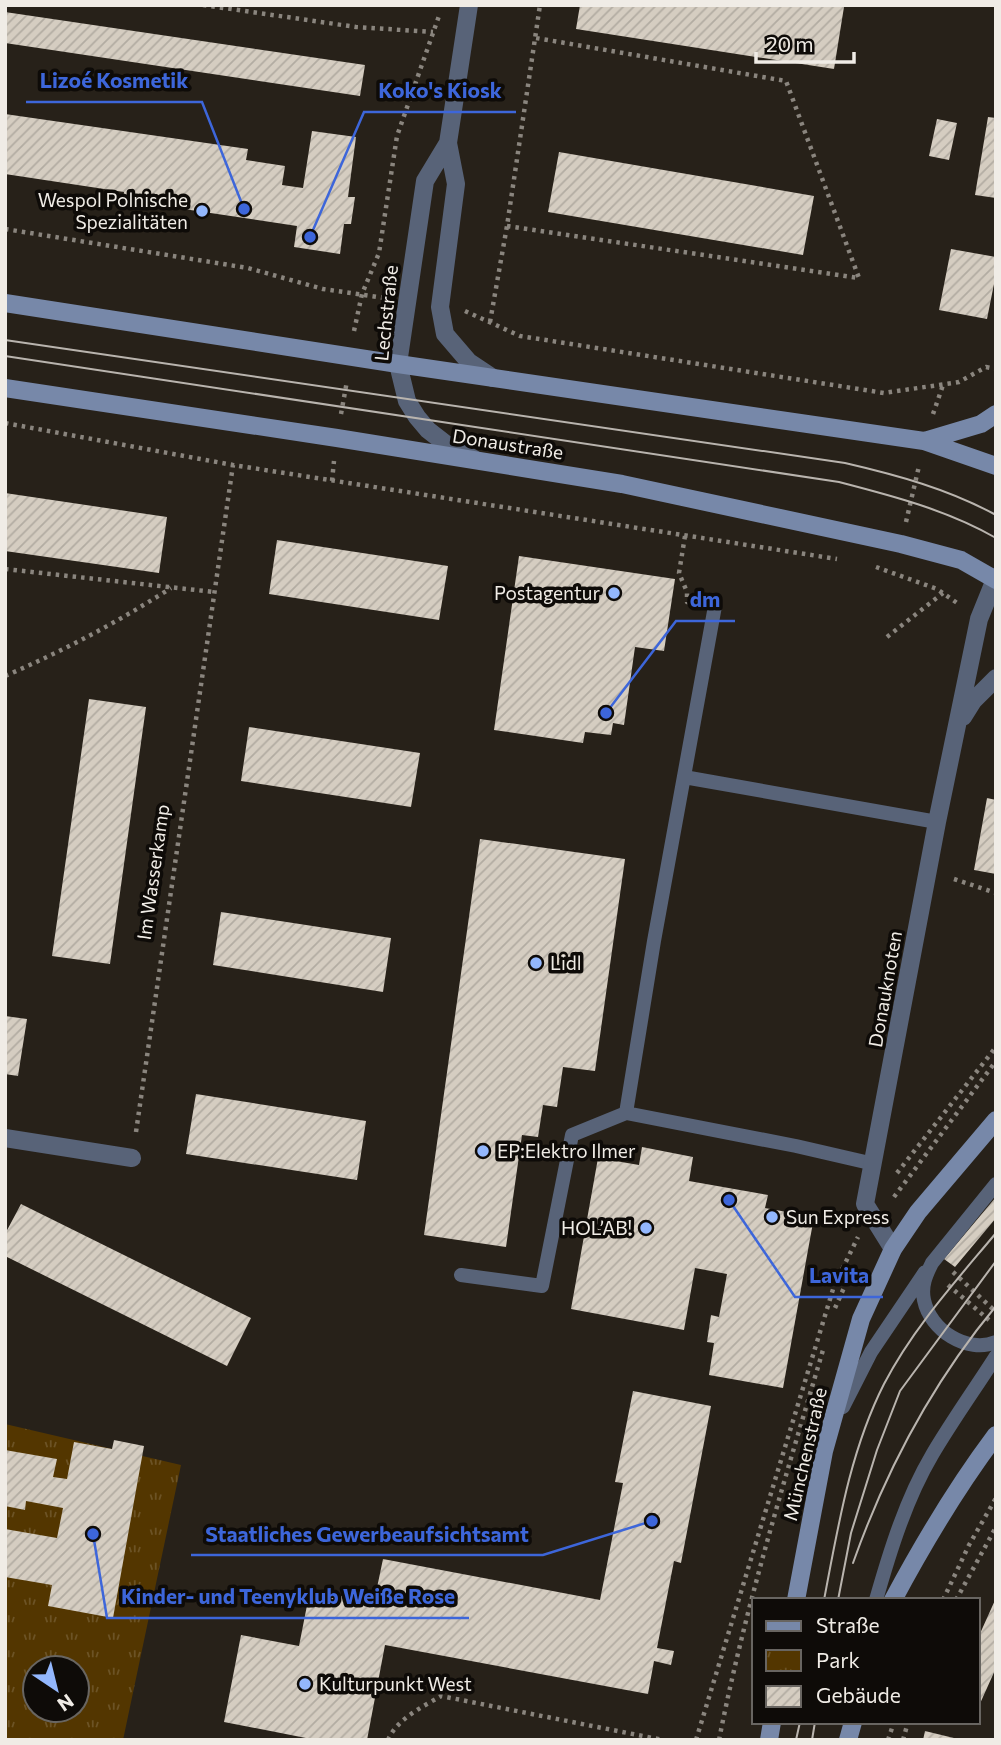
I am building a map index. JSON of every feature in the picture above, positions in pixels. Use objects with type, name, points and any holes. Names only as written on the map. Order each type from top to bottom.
[{"type":"main road","points":[[5,303],[924,441],[996,466]]},
{"type":"main road","name":"Donaustraße","points":[[5,388],[622,484],[901,544],[961,560],[995,579]]},
{"type":"main road","points":[[924,441],[981,424],[996,414]]},
{"type":"main road","points":[[893,1249],[918,1212],[996,1120]]},
{"type":"main road","name":"Münchenstraße","points":[[796,1598],[824,1451],[860,1319],[893,1249]]},
{"type":"main road","points":[[894,1598],[961,1483],[996,1435]]},
{"type":"street","name":"Lechstraße","points":[[469,5],[448,143],[456,184],[440,307],[444,334],[469,362],[494,378]]},
{"type":"street","name":"Lechstraße","points":[[448,143],[425,181],[398,364],[407,401],[417,417],[446,444],[477,460]]},
{"type":"street","name":"Donauknoten","points":[[893,1249],[865,1204],[880,1136],[937,821],[979,619],[995,579]]},
{"type":"street","name":"Donauknoten","points":[[956,730],[973,701],[996,678]]},
{"type":"street","points":[[5,1138],[132,1158]]},
{"type":"lane","points":[[626,1114],[715,606]]},
{"type":"lane","points":[[684,776],[937,821]]},
{"type":"lane","points":[[461,1275],[542,1286],[572,1135],[626,1114],[796,1146],[874,1164]]},
{"type":"lane","points":[[824,1451],[848,1394],[897,1311],[996,1184]]},
{"type":"lane","points":[[932,1263],[925,1277],[923,1290],[924,1302],[934,1321],[966,1345],[979,1346],[996,1342]]},
{"type":"lane","points":[[877,1598],[887,1560],[931,1457],[996,1356]]},
{"type":"path","points":[[203,5],[356,27],[433,32]]},
{"type":"path","points":[[332,481],[349,355],[362,294],[379,253],[397,135],[442,5]]},
{"type":"path","points":[[490,323],[540,5]]},
{"type":"path","points":[[507,226],[859,278],[786,81],[536,38]]},
{"type":"path","points":[[5,229],[248,268],[323,289],[406,302]]},
{"type":"path","points":[[440,307],[466,312],[520,336],[884,393],[959,382],[986,367],[996,369]]},
{"type":"path","points":[[894,574],[924,441],[943,384]]},
{"type":"path","points":[[5,423],[233,465],[841,560]]},
{"type":"path","name":"Im Wasserkamp","points":[[132,1158],[233,465]]},
{"type":"path","points":[[685,536],[679,573],[687,592],[687,602],[715,606]]},
{"type":"path","points":[[867,564],[937,589],[979,619]]},
{"type":"path","points":[[5,569],[215,592]]},
{"type":"path","points":[[5,676],[64,651],[172,588]]},
{"type":"path","points":[[887,637],[943,593]]},
{"type":"path","points":[[954,879],[996,893]]},
{"type":"path","points":[[944,1598],[969,1545],[996,1498]]},
{"type":"path","points":[[957,1598],[996,1527]]},
{"type":"path","points":[[388,1740],[392,1730],[441,1696],[663,1740]]},
{"type":"green space","points":[[5,1424],[181,1465],[123,1740],[5,1740]]},
{"type":"building","points":[[580,5],[844,7],[834,69],[576,29]]},
{"type":"building","points":[[5,12],[365,65],[360,96],[5,43]]},
{"type":"building","points":[[5,114],[248,149],[246,160],[285,166],[282,185],[303,188],[312,131],[356,137],[348,197],[355,197],[351,224],[344,224],[340,254],[294,247],[297,226],[123,200],[124,192],[5,174]]},
{"type":"building","points":[[988,117],[996,118],[996,198],[975,195]]},
{"type":"building","points":[[937,119],[957,123],[949,160],[929,156]]},
{"type":"building","points":[[559,152],[814,196],[803,255],[548,212]]},
{"type":"building","points":[[951,249],[996,257],[996,274],[987,319],[939,310]]},
{"type":"building","points":[[5,493],[167,517],[159,573],[5,551]]},
{"type":"building","points":[[277,540],[448,566],[439,620],[269,594]]},
{"type":"building","points":[[519,556],[675,579],[664,651],[635,647],[624,725],[613,723],[611,735],[585,732],[583,743],[494,730]]},
{"type":"building","points":[[89,699],[146,707],[110,964],[52,956]]},
{"type":"building","points":[[249,727],[420,753],[411,807],[241,781]]},
{"type":"building","points":[[987,798],[996,800],[996,874],[974,870]]},
{"type":"building","name":"Lidl","points":[[480,839],[625,859],[595,1071],[563,1067],[557,1107],[543,1105],[538,1137],[522,1135],[506,1247],[424,1235]]},
{"type":"building","points":[[221,912],[391,938],[383,992],[213,965]]},
{"type":"building","points":[[5,1016],[27,1019],[18,1076],[5,1074]]},
{"type":"building","points":[[196,1094],[366,1121],[357,1180],[186,1154]]},
{"type":"building","points":[[642,1147],[693,1157],[689,1181],[768,1195],[765,1208],[814,1217],[783,1388],[709,1375],[714,1343],[707,1342],[711,1315],[719,1317],[727,1274],[695,1268],[684,1330],[571,1309],[598,1158],[639,1165]]},
{"type":"building","points":[[996,1197],[996,1218],[955,1267],[944,1259]]},
{"type":"building","points":[[21,1204],[251,1318],[227,1366],[5,1256],[5,1234]]},
{"type":"building","points":[[633,1391],[711,1406],[681,1563],[674,1561],[657,1648],[674,1651],[671,1665],[654,1661],[648,1694],[385,1645],[367,1740],[316,1740],[224,1722],[241,1635],[299,1646],[310,1590],[374,1602],[383,1559],[600,1600],[623,1483],[615,1482]]},
{"type":"building","points":[[114,1440],[144,1446],[113,1618],[48,1606],[52,1585],[5,1577],[5,1529],[57,1538],[63,1508],[26,1501],[25,1510],[5,1506],[5,1450],[57,1459],[53,1477],[67,1479],[74,1442],[112,1449]]},
{"type":"building","points":[[996,1598],[996,1668],[980,1704],[980,1634]]},
{"type":"building","points":[[925,1731],[958,1739],[958,1740],[923,1740]]},
{"type":"tram line","points":[[5,340],[845,463],[922,484],[996,515]]},
{"type":"tram line","points":[[5,356],[839,482],[939,512],[996,538]]},
{"type":"tram line","points":[[824,1598],[840,1517],[854,1463],[862,1436],[884,1384],[922,1324],[996,1233]]},
{"type":"tram line","points":[[838,1598],[851,1533],[877,1450],[900,1391],[996,1261]]},
{"type":"tram line","points":[[853,1563],[880,1494],[913,1428],[952,1365],[996,1306]]},
{"type":"tram line","points":[[796,1740],[800,1724]]},
{"type":"tram line","points":[[812,1740],[815,1724]]},
{"type":"place","name":"Lizoé Kosmetik","points":[[244,209]]},
{"type":"place","name":"Wespol Polnische Spezialitäten","points":[[202,211]]},
{"type":"place","name":"Koko's Kiosk","points":[[310,237]]},
{"type":"place","name":"Postagentur","points":[[614,593]]},
{"type":"place","name":"dm","points":[[606,713]]},
{"type":"place","name":"Lidl","points":[[536,963]]},
{"type":"place","name":"EP:Elektro Ilmer","points":[[483,1151]]},
{"type":"place","name":"Lavita","points":[[729,1200]]},
{"type":"place","name":"Sun Express","points":[[772,1217]]},
{"type":"place","name":"HOL’AB!","points":[[646,1228]]},
{"type":"place","name":"Staatliches Gewerbeaufsichtsamt","points":[[652,1521]]},
{"type":"place","name":"Kinder- und Teenyklub Weiße Rose","points":[[93,1534]]},
{"type":"place","name":"Kulturpunkt West","points":[[305,1684]]}]
